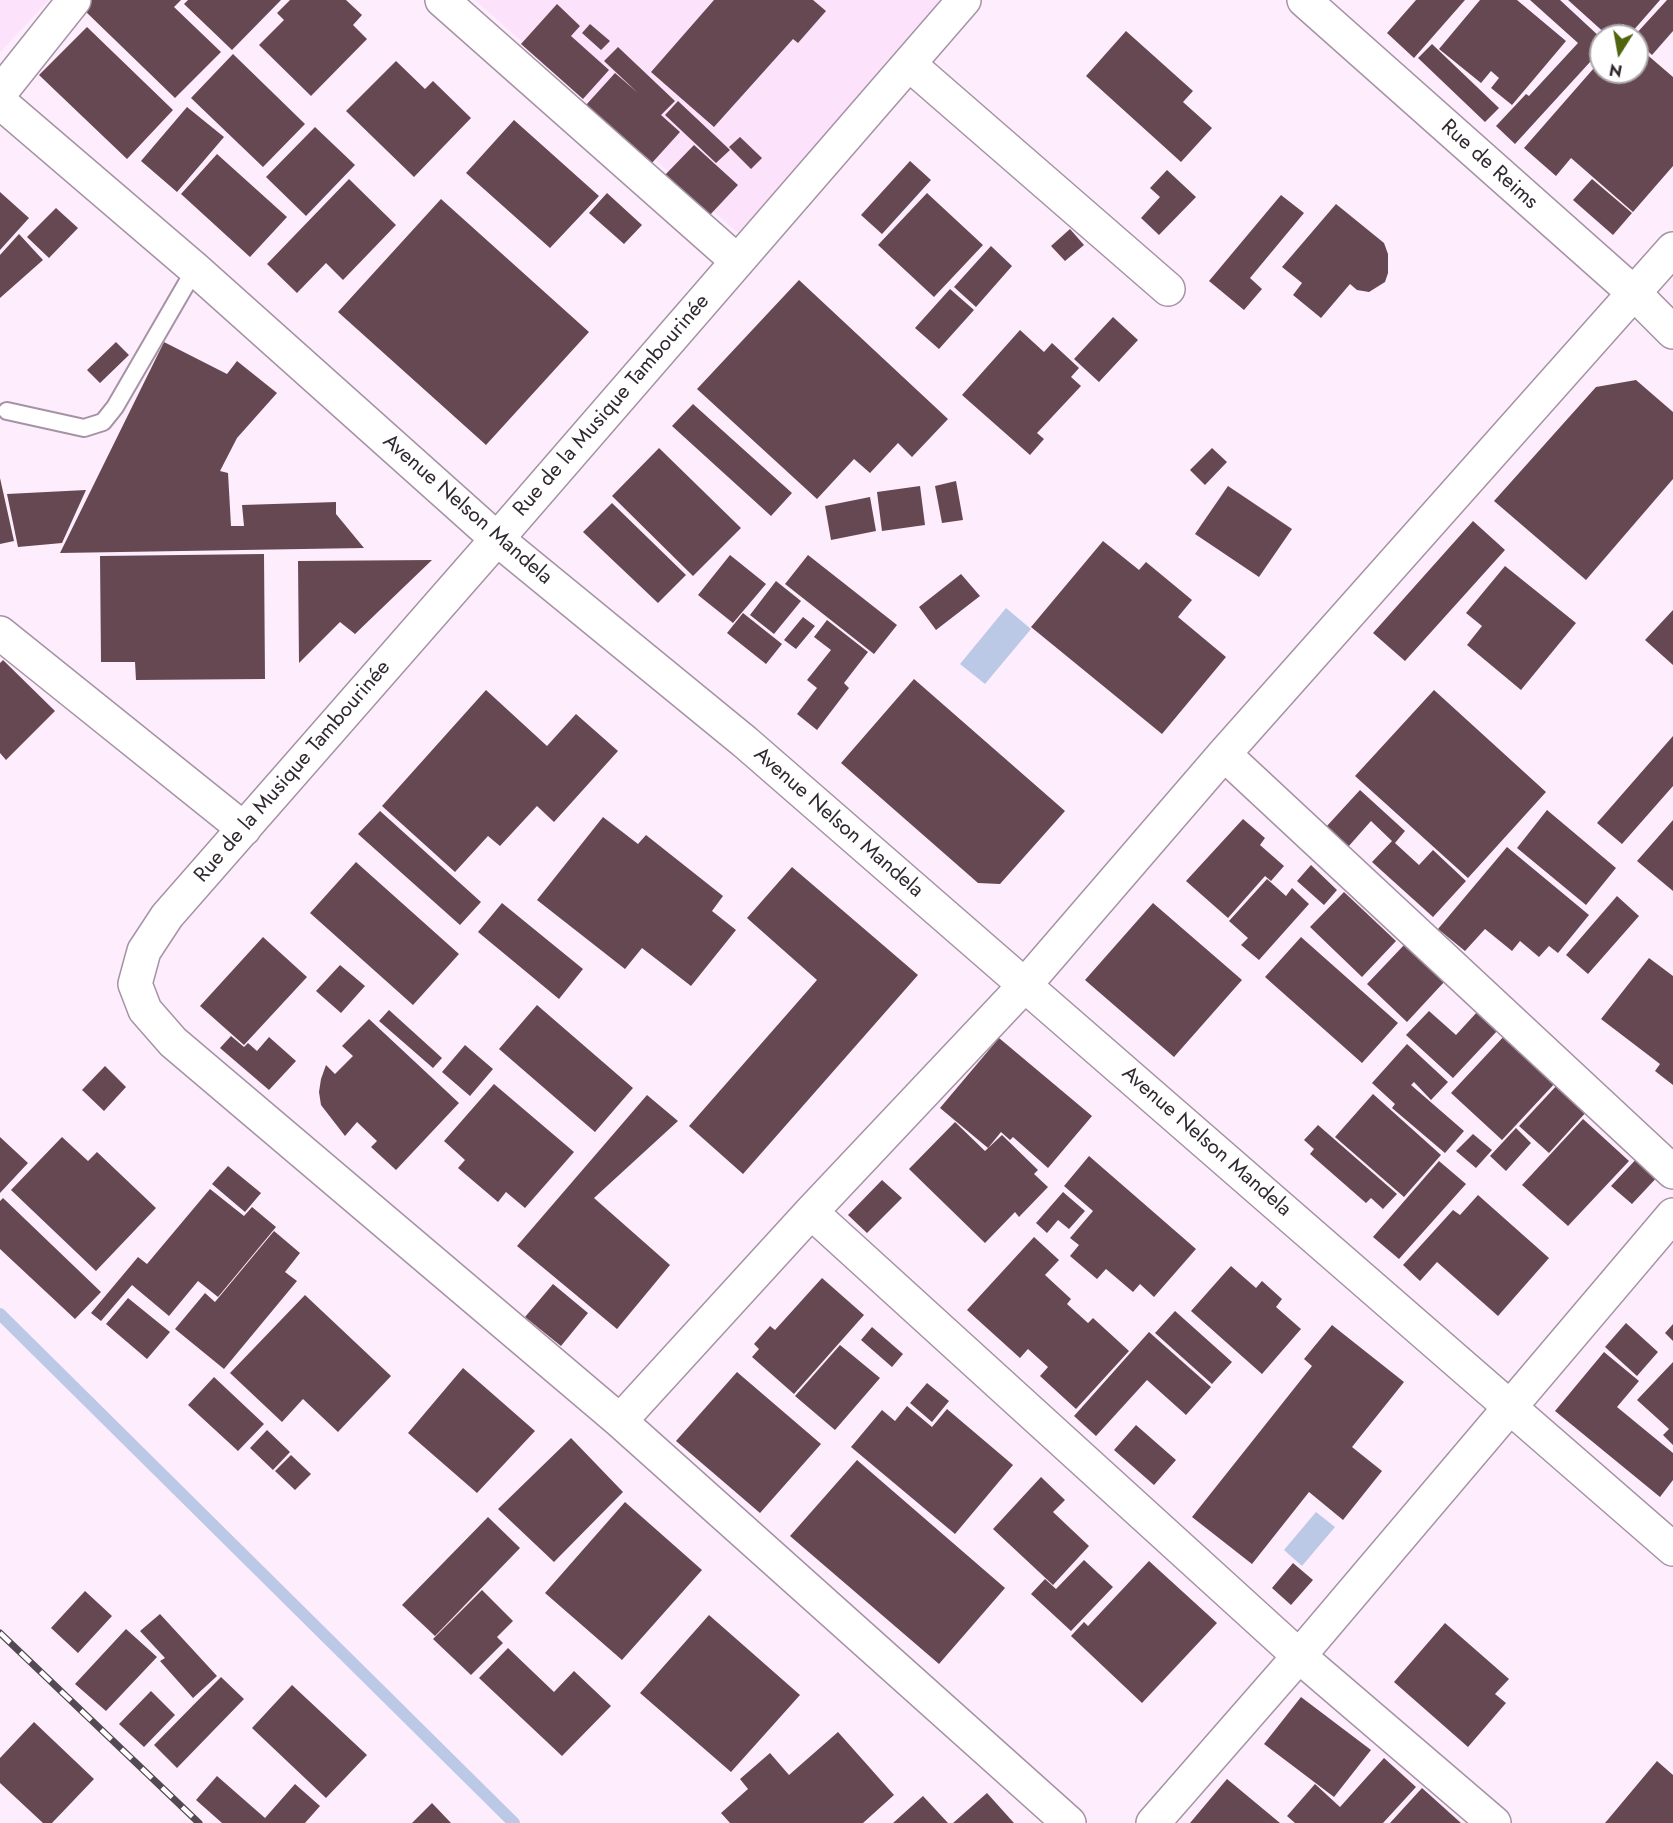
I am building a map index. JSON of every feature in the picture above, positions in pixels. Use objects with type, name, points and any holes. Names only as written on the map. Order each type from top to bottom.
[{"type":"street","points":[[0,93],[74,0]]},
{"type":"street","points":[[442,0],[737,261]]},
{"type":"street","name":"Rue de la Musique Tambourinée","points":[[620,1421],[173,1042],[145,1010],[135,984],[144,951],[167,916],[964,0]]},
{"type":"street","name":"Rue de Reims","points":[[1304,0],[1635,294],[1673,332]]},
{"type":"street","points":[[909,64],[1168,289]]},
{"type":"street","name":"Avenue Nelson Mandela","points":[[0,102],[195,269],[497,539],[745,742],[1673,1549]]},
{"type":"street","points":[[1069,1823],[620,1421],[811,1212],[1024,986],[1224,754],[1673,249]]},
{"type":"street","points":[[0,633],[244,829]]},
{"type":"street","points":[[1224,754],[1673,1172]]},
{"type":"street","points":[[811,1212],[1299,1656],[1494,1823]]},
{"type":"street","points":[[1153,1823],[1299,1656],[1673,1215]]},
{"type":"lane","points":[[6,411],[84,428],[103,422],[116,407],[195,269]]},
{"type":"shaded area","points":[[0,0],[49,0],[0,52]]},
{"type":"shaded area","points":[[475,0],[944,0],[738,233]]},
{"type":"water","points":[[1006,608],[1031,629],[985,684],[960,664]]},
{"type":"water","points":[[1316,1512],[1335,1527],[1302,1566],[1284,1550]]},
{"type":"building","points":[[91,0],[181,0],[174,7],[221,52],[175,98],[83,9]]},
{"type":"building","points":[[188,0],[281,0],[232,50],[184,4]]},
{"type":"building","points":[[290,0],[346,0],[362,15],[353,25],[367,39],[311,96],[259,45],[284,20],[277,13]]},
{"type":"building","points":[[714,0],[813,0],[826,11],[798,43],[793,39],[714,127],[651,72]]},
{"type":"building","points":[[1416,0],[1465,0],[1414,58],[1387,33]]},
{"type":"building","points":[[1480,0],[1517,0],[1566,41],[1512,105],[1491,88],[1499,78],[1491,71],[1481,83],[1439,49]]},
{"type":"building","points":[[1530,0],[1560,0],[1589,27],[1589,63],[1515,144],[1496,126],[1526,94],[1529,96],[1578,43]]},
{"type":"building","points":[[1568,0],[1660,0],[1639,24],[1595,24]]},
{"type":"building","points":[[1667,0],[1673,0],[1673,31],[1652,55],[1649,52],[1649,24],[1645,24]]},
{"type":"building","points":[[557,4],[580,26],[571,36],[609,70],[583,99],[521,44]]},
{"type":"building","points":[[590,24],[610,41],[601,50],[582,33]]},
{"type":"building","points":[[87,27],[173,110],[127,159],[39,75]]},
{"type":"building","points":[[1126,31],[1193,91],[1183,102],[1212,128],[1181,162],[1086,76]]},
{"type":"building","points":[[1432,44],[1499,108],[1485,122],[1418,58]]},
{"type":"building","points":[[618,47],[675,101],[661,115],[680,132],[651,164],[586,105],[615,73],[638,93],[604,61]]},
{"type":"building","points":[[233,54],[305,124],[263,167],[191,98]]},
{"type":"building","points":[[1649,56],[1673,77],[1673,166],[1633,212],[1571,158],[1556,176],[1524,148],[1589,74],[1589,84],[1649,84]]},
{"type":"building","points":[[396,61],[425,89],[433,81],[471,118],[414,177],[346,111]]},
{"type":"building","points":[[678,101],[730,150],[716,163],[665,115]]},
{"type":"building","points":[[187,107],[224,137],[177,192],[141,161]]},
{"type":"building","points":[[514,120],[599,196],[550,248],[466,173]]},
{"type":"building","points":[[315,127],[355,165],[306,216],[266,177]]},
{"type":"building","points":[[740,137],[762,158],[751,169],[729,147]]},
{"type":"building","points":[[694,145],[738,185],[709,216],[665,175]]},
{"type":"building","points":[[217,154],[287,217],[250,257],[181,194]]},
{"type":"building","points":[[910,161],[931,180],[882,234],[861,215]]},
{"type":"building","points":[[1167,170],[1196,197],[1159,235],[1141,218],[1160,197],[1150,188]]},
{"type":"building","points":[[349,179],[396,225],[343,280],[326,263],[297,293],[267,264]]},
{"type":"building","points":[[1592,179],[1632,213],[1613,235],[1573,200]]},
{"type":"building","points":[[0,192],[29,218],[0,250]]},
{"type":"building","points":[[607,193],[642,225],[624,244],[589,213]]},
{"type":"building","points":[[927,193],[983,245],[934,297],[878,245]]},
{"type":"building","points":[[1281,195],[1304,213],[1250,278],[1262,289],[1244,310],[1209,281]]},
{"type":"building","points":[[441,199],[589,332],[486,445],[338,312]]},
{"type":"building","points":[[1336,204],[1384,243],[1388,254],[1388,273],[1385,282],[1369,292],[1357,290],[1350,284],[1321,318],[1293,295],[1302,283],[1282,267]]},
{"type":"building","points":[[56,208],[78,228],[49,258],[27,237]]},
{"type":"building","points":[[1070,229],[1084,245],[1065,261],[1051,246]]},
{"type":"building","points":[[19,234],[43,260],[0,298],[0,255]]},
{"type":"building","points":[[991,246],[1012,266],[976,307],[954,287]]},
{"type":"building","points":[[799,280],[948,419],[912,457],[898,443],[870,473],[854,459],[817,499],[697,389]]},
{"type":"building","points":[[950,289],[974,310],[939,349],[915,328]]},
{"type":"building","points":[[1113,317],[1138,340],[1099,382],[1074,359]]},
{"type":"building","points":[[1020,330],[1044,352],[1052,343],[1079,368],[1071,377],[1081,386],[1037,433],[1044,439],[1030,455],[962,395]]},
{"type":"building","points":[[116,342],[129,355],[100,383],[87,370]]},
{"type":"building","points":[[164,342],[227,374],[237,361],[277,393],[237,438],[220,471],[228,473],[231,526],[244,526],[242,505],[336,502],[336,514],[364,548],[60,553]]},
{"type":"building","points":[[1636,380],[1673,412],[1673,479],[1586,580],[1494,501],[1596,387]]},
{"type":"building","points":[[693,404],[792,493],[771,516],[672,426]]},
{"type":"building","points":[[659,448],[741,528],[693,576],[612,496]]},
{"type":"building","points":[[1212,448],[1227,462],[1205,485],[1190,470]]},
{"type":"building","points":[[0,478],[14,541],[0,544]]},
{"type":"building","points":[[956,481],[963,520],[942,523],[935,486]]},
{"type":"building","points":[[920,486],[925,525],[882,531],[877,492]]},
{"type":"building","points":[[1228,486],[1292,529],[1259,577],[1195,534]]},
{"type":"building","points":[[86,490],[62,543],[18,547],[7,494]]},
{"type":"building","points":[[870,497],[876,531],[831,540],[825,506]]},
{"type":"building","points":[[612,503],[686,575],[658,603],[583,532]]},
{"type":"building","points":[[1473,521],[1505,550],[1405,661],[1373,633]]},
{"type":"building","points":[[1103,541],[1139,570],[1146,562],[1192,600],[1178,617],[1226,657],[1162,734],[1031,627]]},
{"type":"building","points":[[264,554],[265,679],[136,680],[135,662],[101,662],[100,556]]},
{"type":"building","points":[[730,555],[766,584],[733,623],[698,595]]},
{"type":"building","points":[[808,555],[897,625],[874,654],[785,584]]},
{"type":"building","points":[[432,560],[355,634],[340,622],[299,663],[298,561]]},
{"type":"building","points":[[1505,566],[1576,623],[1521,690],[1467,645],[1482,626],[1466,613]]},
{"type":"building","points":[[961,574],[980,596],[936,630],[919,607]]},
{"type":"building","points":[[776,581],[801,601],[774,634],[750,615]]},
{"type":"building","points":[[1673,610],[1673,665],[1645,640]]},
{"type":"building","points":[[743,613],[782,644],[766,664],[727,633]]},
{"type":"building","points":[[803,617],[815,626],[796,649],[784,640]]},
{"type":"building","points":[[827,620],[868,652],[844,683],[849,688],[817,730],[797,714],[817,688],[807,680],[831,650],[814,637]]},
{"type":"building","points":[[3,660],[55,711],[6,760],[0,753],[0,663]]},
{"type":"building","points":[[914,679],[1065,811],[1000,884],[978,883],[841,763]]},
{"type":"building","points":[[486,690],[547,746],[576,714],[618,751],[554,822],[537,806],[500,846],[488,836],[455,872],[382,806]]},
{"type":"building","points":[[1434,690],[1546,792],[1468,878],[1355,776]]},
{"type":"building","points":[[1673,736],[1673,786],[1622,844],[1597,823]]},
{"type":"building","points":[[1360,790],[1405,831],[1395,843],[1419,865],[1433,850],[1466,881],[1433,917],[1372,862],[1392,841],[1371,821],[1348,847],[1326,827]]},
{"type":"building","points":[[1547,810],[1616,868],[1586,905],[1517,848]]},
{"type":"building","points":[[380,811],[481,902],[460,925],[358,834]]},
{"type":"building","points":[[603,817],[638,844],[646,835],[723,896],[712,911],[736,930],[691,986],[642,948],[625,969],[537,900]]},
{"type":"building","points":[[1243,819],[1265,838],[1260,845],[1284,866],[1271,881],[1265,876],[1228,918],[1186,881]]},
{"type":"building","points":[[1673,820],[1673,891],[1637,861]]},
{"type":"building","points":[[1507,847],[1589,915],[1558,953],[1549,946],[1539,957],[1520,941],[1512,951],[1485,929],[1465,951],[1438,929]]},
{"type":"building","points":[[356,862],[459,954],[413,1005],[310,913]]},
{"type":"building","points":[[1311,865],[1337,890],[1324,905],[1297,881]]},
{"type":"building","points":[[792,867],[918,975],[743,1174],[689,1126],[817,980],[747,918]]},
{"type":"building","points":[[1267,879],[1286,896],[1292,888],[1309,904],[1259,960],[1241,945],[1248,938],[1229,921]]},
{"type":"building","points":[[1344,892],[1396,941],[1362,977],[1310,927]]},
{"type":"building","points":[[1617,896],[1639,916],[1588,974],[1566,955]]},
{"type":"building","points":[[502,903],[583,969],[559,999],[478,932]]},
{"type":"building","points":[[1153,903],[1242,980],[1174,1057],[1085,980]]},
{"type":"building","points":[[263,937],[307,977],[244,1045],[200,1006]]},
{"type":"building","points":[[1301,937],[1398,1023],[1362,1063],[1265,977]]},
{"type":"building","points":[[1405,944],[1445,981],[1407,1022],[1367,984]]},
{"type":"building","points":[[1649,958],[1673,976],[1673,1085],[1655,1071],[1660,1064],[1601,1019]]},
{"type":"building","points":[[340,965],[365,986],[341,1013],[316,991]]},
{"type":"building","points":[[537,1005],[633,1088],[595,1132],[499,1049]]},
{"type":"building","points":[[389,1010],[442,1058],[433,1068],[379,1021]]},
{"type":"building","points":[[1429,1011],[1456,1035],[1478,1011],[1498,1030],[1453,1078],[1406,1035]]},
{"type":"building","points":[[369,1019],[459,1103],[396,1170],[371,1147],[377,1141],[357,1122],[345,1136],[321,1105],[319,1092],[326,1065],[335,1074],[353,1056],[342,1046]]},
{"type":"building","points":[[1506,1034],[1557,1081],[1502,1140],[1451,1093]]},
{"type":"building","points":[[231,1036],[244,1047],[248,1043],[257,1051],[269,1037],[296,1061],[269,1090],[220,1048]]},
{"type":"building","points":[[999,1038],[1092,1116],[1048,1168],[1013,1137],[1010,1140],[1001,1132],[988,1148],[940,1108]]},
{"type":"building","points":[[1407,1044],[1448,1082],[1431,1100],[1414,1082],[1411,1085],[1464,1131],[1445,1153],[1392,1108],[1395,1104],[1372,1083]]},
{"type":"building","points":[[465,1045],[493,1069],[470,1096],[442,1072]]},
{"type":"building","points":[[105,1066],[126,1087],[104,1111],[82,1090]]},
{"type":"building","points":[[1559,1083],[1588,1110],[1549,1153],[1519,1126]]},
{"type":"building","points":[[494,1084],[574,1152],[525,1208],[506,1192],[498,1202],[458,1168],[465,1160],[444,1141]]},
{"type":"building","points":[[1373,1094],[1441,1155],[1404,1197],[1335,1137]]},
{"type":"building","points":[[647,1095],[678,1121],[594,1198],[670,1265],[617,1329],[517,1246]]},
{"type":"building","points":[[1583,1119],[1629,1161],[1568,1226],[1522,1185]]},
{"type":"building","points":[[955,1122],[985,1151],[1002,1135],[1038,1170],[1034,1174],[1048,1187],[1019,1217],[1015,1212],[985,1243],[909,1169]]},
{"type":"building","points":[[1318,1125],[1397,1194],[1383,1209],[1371,1198],[1366,1203],[1310,1154],[1314,1149],[1304,1140]]},
{"type":"building","points":[[1516,1128],[1531,1143],[1506,1171],[1490,1156]]},
{"type":"building","points":[[1473,1134],[1492,1150],[1476,1168],[1456,1151]]},
{"type":"building","points":[[0,1137],[28,1163],[0,1193]]},
{"type":"building","points":[[62,1137],[88,1161],[97,1152],[156,1208],[96,1271],[11,1190]]},
{"type":"building","points":[[1641,1154],[1661,1173],[1632,1204],[1611,1186]]},
{"type":"building","points":[[1089,1156],[1196,1249],[1154,1297],[1140,1284],[1133,1292],[1106,1269],[1097,1279],[1070,1256],[1079,1245],[1070,1238],[1093,1211],[1064,1186]]},
{"type":"building","points":[[1439,1161],[1466,1184],[1399,1259],[1373,1237]]},
{"type":"building","points":[[228,1166],[261,1193],[245,1212],[212,1184]]},
{"type":"building","points":[[882,1180],[902,1198],[867,1233],[848,1215]]},
{"type":"building","points":[[210,1189],[244,1216],[252,1207],[276,1227],[218,1297],[198,1281],[169,1316],[132,1285],[101,1321],[91,1313],[138,1257],[147,1264]]},
{"type":"building","points":[[1063,1192],[1085,1211],[1069,1229],[1058,1220],[1047,1233],[1036,1223]]},
{"type":"building","points":[[1478,1195],[1549,1258],[1498,1316],[1437,1262],[1420,1281],[1403,1265],[1453,1210],[1460,1215]]},
{"type":"building","points":[[3,1198],[101,1292],[75,1319],[0,1249],[0,1201]]},
{"type":"building","points":[[274,1231],[300,1253],[285,1272],[297,1281],[224,1369],[175,1329],[205,1293],[215,1302]]},
{"type":"building","points":[[1034,1237],[1059,1260],[1045,1275],[1071,1299],[1067,1304],[1088,1323],[1093,1318],[1129,1351],[1076,1409],[1040,1376],[1048,1367],[1028,1349],[1020,1358],[967,1310]]},
{"type":"building","points":[[1231,1266],[1256,1288],[1262,1281],[1282,1299],[1276,1307],[1301,1329],[1262,1374],[1191,1311]]},
{"type":"building","points":[[822,1278],[864,1315],[794,1394],[752,1357],[759,1349],[754,1344],[770,1326],[775,1330]]},
{"type":"building","points":[[553,1284],[588,1313],[561,1346],[525,1317]]},
{"type":"building","points":[[305,1295],[391,1376],[338,1432],[303,1399],[282,1422],[230,1373]]},
{"type":"building","points":[[128,1298],[170,1332],[147,1359],[106,1324]]},
{"type":"building","points":[[1175,1311],[1232,1362],[1212,1384],[1155,1333]]},
{"type":"building","points":[[1626,1323],[1658,1352],[1637,1376],[1605,1347]]},
{"type":"building","points":[[1673,1324],[1673,1341],[1665,1333]]},
{"type":"building","points":[[1332,1325],[1404,1382],[1352,1447],[1382,1471],[1343,1520],[1309,1492],[1252,1564],[1192,1517],[1312,1366],[1304,1359]]},
{"type":"building","points":[[872,1327],[903,1354],[892,1367],[861,1340]]},
{"type":"building","points":[[1149,1332],[1211,1387],[1186,1415],[1147,1380],[1096,1436],[1074,1416]]},
{"type":"building","points":[[840,1345],[880,1378],[835,1430],[795,1396]]},
{"type":"building","points":[[1604,1352],[1639,1381],[1617,1407],[1673,1453],[1673,1480],[1660,1497],[1555,1411]]},
{"type":"building","points":[[1673,1362],[1673,1445],[1663,1435],[1669,1429],[1637,1400]]},
{"type":"building","points":[[463,1368],[535,1431],[477,1493],[408,1433]]},
{"type":"building","points":[[737,1372],[821,1444],[760,1513],[676,1441]]},
{"type":"building","points":[[214,1377],[264,1424],[238,1451],[188,1405]]},
{"type":"building","points":[[927,1383],[949,1401],[932,1422],[910,1403]]},
{"type":"building","points":[[907,1406],[932,1427],[947,1409],[1013,1465],[955,1534],[851,1447],[882,1410],[895,1421]]},
{"type":"building","points":[[1136,1425],[1176,1460],[1154,1485],[1114,1450]]},
{"type":"building","points":[[267,1430],[290,1452],[273,1470],[250,1448]]},
{"type":"building","points":[[571,1438],[623,1492],[554,1562],[498,1509]]},
{"type":"building","points":[[291,1455],[311,1474],[295,1490],[275,1471]]},
{"type":"building","points":[[857,1460],[1005,1588],[939,1664],[790,1536]]},
{"type":"building","points":[[1041,1477],[1065,1500],[1053,1512],[1089,1546],[1053,1585],[993,1529]]},
{"type":"building","points":[[625,1502],[702,1570],[622,1660],[545,1593]]},
{"type":"building","points":[[488,1517],[520,1548],[435,1636],[402,1605]]},
{"type":"building","points":[[1084,1560],[1113,1587],[1071,1631],[1031,1594],[1045,1579],[1056,1589]]},
{"type":"building","points":[[1149,1561],[1217,1623],[1142,1703],[1071,1636],[1084,1622],[1088,1626]]},
{"type":"building","points":[[1293,1563],[1313,1580],[1291,1605],[1272,1588]]},
{"type":"building","points":[[482,1590],[513,1621],[497,1637],[503,1643],[471,1675],[433,1639]]},
{"type":"building","points":[[85,1591],[112,1616],[78,1653],[51,1628]]},
{"type":"building","points":[[160,1614],[217,1676],[193,1698],[160,1661],[165,1658],[140,1631]]},
{"type":"building","points":[[709,1615],[800,1695],[731,1772],[640,1693]]},
{"type":"building","points":[[1445,1623],[1509,1679],[1495,1694],[1506,1703],[1468,1747],[1394,1682]]},
{"type":"building","points":[[126,1629],[157,1657],[106,1711],[75,1684]]},
{"type":"building","points":[[508,1648],[554,1692],[574,1671],[611,1706],[562,1756],[479,1678]]},
{"type":"building","points":[[221,1677],[244,1699],[177,1768],[154,1745]]},
{"type":"building","points":[[292,1685],[367,1755],[326,1798],[252,1728]]},
{"type":"building","points":[[151,1691],[175,1715],[144,1747],[119,1724]]},
{"type":"building","points":[[1301,1697],[1371,1750],[1334,1797],[1264,1744]]},
{"type":"building","points":[[34,1722],[94,1779],[52,1823],[43,1823],[0,1783],[0,1758]]},
{"type":"building","points":[[838,1732],[894,1795],[863,1823],[730,1823],[721,1813],[748,1789],[740,1779],[770,1753],[789,1775]]},
{"type":"building","points":[[1384,1758],[1416,1787],[1383,1823],[1295,1823],[1287,1816],[1315,1784],[1340,1807]]},
{"type":"building","points":[[1657,1761],[1673,1775],[1673,1823],[1605,1823]]},
{"type":"building","points":[[217,1776],[265,1818],[295,1784],[320,1806],[305,1823],[222,1823],[196,1800]]},
{"type":"building","points":[[1227,1779],[1280,1823],[1190,1823]]},
{"type":"building","points":[[1422,1788],[1461,1823],[1390,1823]]},
{"type":"building","points":[[987,1793],[1014,1823],[953,1823]]},
{"type":"building","points":[[923,1796],[948,1823],[893,1823]]},
{"type":"building","points":[[432,1803],[451,1823],[412,1823]]},
{"type":"waterway","points":[[0,1314],[514,1823]]},
{"type":"railway","points":[[0,1633],[199,1823]]}]
